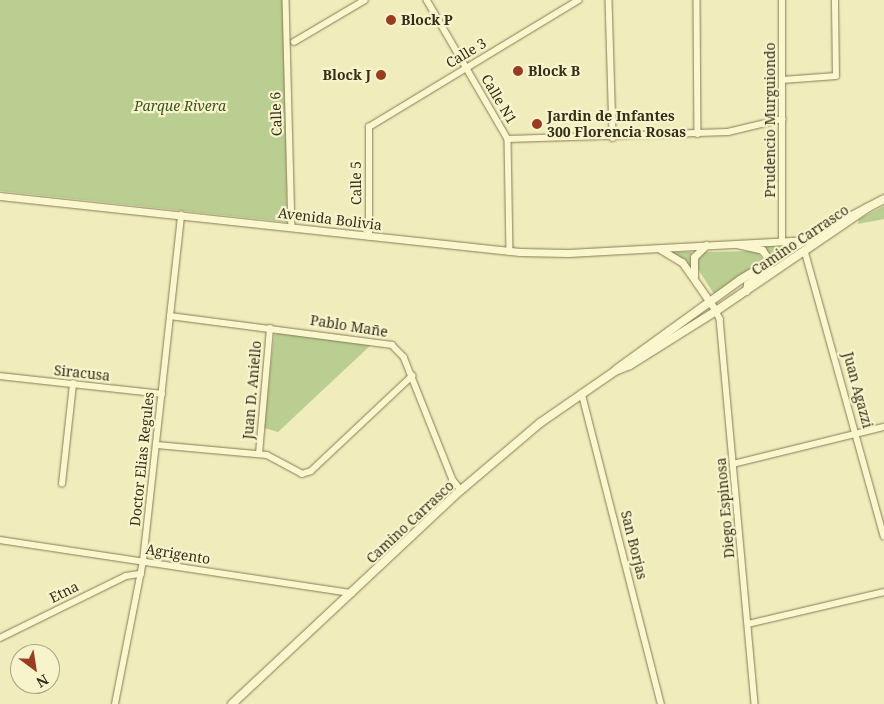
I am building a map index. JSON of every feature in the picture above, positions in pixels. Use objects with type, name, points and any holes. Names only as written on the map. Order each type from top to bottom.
[{"type":"main road","name":"Camino Carrasco","points":[[232,704],[462,490],[533,428],[615,370],[626,359],[770,261],[884,199]]},
{"type":"main road","name":"Camino Carrasco","points":[[615,370],[630,365],[716,311],[867,208]]},
{"type":"street","name":"Calle 6","points":[[286,0],[292,227]]},
{"type":"street","points":[[294,42],[365,0]]},
{"type":"street","name":"Calle N1","points":[[427,0],[508,139],[510,252]]},
{"type":"street","name":"Calle 3","points":[[368,129],[374,121],[579,0]]},
{"type":"street","points":[[609,0],[613,138]]},
{"type":"street","points":[[697,0],[698,134]]},
{"type":"street","name":"Prudencio Murguiondo","points":[[782,0],[782,241]]},
{"type":"street","points":[[782,80],[836,76],[835,0]]},
{"type":"street","points":[[508,139],[613,138],[728,132],[782,119]]},
{"type":"street","name":"Calle 5","points":[[368,129],[369,237]]},
{"type":"street","name":"Avenida Bolivia","points":[[0,196],[510,252],[558,253],[806,240]]},
{"type":"street","name":"Doctor Elias Regules","points":[[115,704],[143,561],[181,215]]},
{"type":"street","name":"Avenida Bolivia","points":[[735,243],[762,250],[770,261]]},
{"type":"street","points":[[694,277],[694,257],[706,245]]},
{"type":"street","name":"Avenida Bolivia","points":[[657,248],[678,257],[694,277],[716,311]]},
{"type":"street","name":"Juan Agazzi","points":[[805,251],[884,536]]},
{"type":"street","name":"Camino Carrasco","points":[[746,291],[747,284],[769,268],[770,261]]},
{"type":"street","name":"Diego Espinosa","points":[[716,311],[733,464],[755,704]]},
{"type":"street","name":"Pablo Mañe","points":[[170,316],[383,342],[398,349],[412,376],[453,480],[462,490]]},
{"type":"street","name":"Juan D. Aniello","points":[[259,454],[270,328]]},
{"type":"street","name":"Siracusa","points":[[0,376],[162,394]]},
{"type":"street","points":[[157,445],[259,454],[267,456],[298,473],[308,473],[412,376]]},
{"type":"street","points":[[62,484],[73,384]]},
{"type":"street","name":"San Borjas","points":[[582,393],[661,704]]},
{"type":"street","points":[[733,464],[884,427]]},
{"type":"street","name":"Agrigento","points":[[0,540],[352,593]]},
{"type":"street","name":"Etna","points":[[0,638],[126,576],[141,574]]},
{"type":"street","points":[[748,624],[884,592]]},
{"type":"green space","name":"Parque Rivera","points":[[0,0],[285,0],[287,222],[0,191]]},
{"type":"green space","points":[[884,206],[884,219],[858,224],[859,219]]},
{"type":"green space","points":[[790,244],[772,256],[761,245]]},
{"type":"green space","points":[[756,251],[764,261],[714,294],[696,266],[702,252]]},
{"type":"green space","points":[[671,252],[692,252],[690,269],[682,259]]},
{"type":"green space","points":[[280,332],[373,343],[278,432],[264,428],[274,335]]},
{"type":"place","name":"Block P","points":[[391,20]]},
{"type":"place","name":"Block B","points":[[518,71]]},
{"type":"place","name":"Block J","points":[[381,75]]},
{"type":"place","name":"Jardin de Infantes 300 Florencia Rosas","points":[[537,124]]}]
